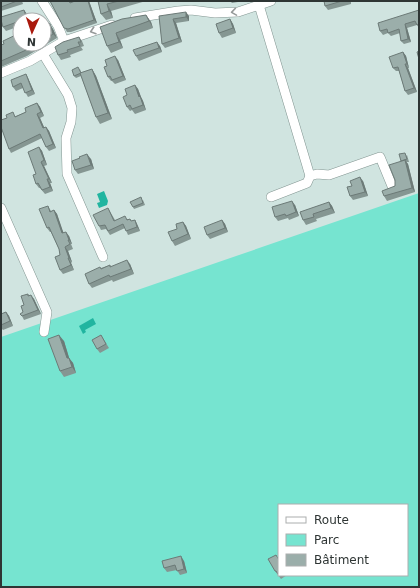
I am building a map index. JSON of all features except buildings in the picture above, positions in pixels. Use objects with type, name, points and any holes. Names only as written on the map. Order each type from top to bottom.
[{"type":"street","points":[[42,1],[58,26],[64,41]]},
{"type":"street","points":[[1,72],[30,62],[64,41],[122,22],[178,10],[215,13],[238,12],[271,1]]},
{"type":"street","points":[[258,5],[310,176],[307,183],[271,197]]},
{"type":"street","points":[[44,54],[68,95],[72,108],[71,122],[66,138],[67,174],[102,257]]},
{"type":"street","points":[[310,176],[317,174],[329,175],[380,157],[392,186]]},
{"type":"street","points":[[1,208],[47,312],[44,332]]},
{"type":"green space","points":[[419,193],[419,587],[1,587],[1,337]]},
{"type":"shaded area","points":[[104,191],[108,201],[107,205],[99,208],[97,203],[100,202],[97,194]]},
{"type":"shaded area","points":[[93,318],[96,324],[85,330],[86,332],[83,334],[79,326]]}]
